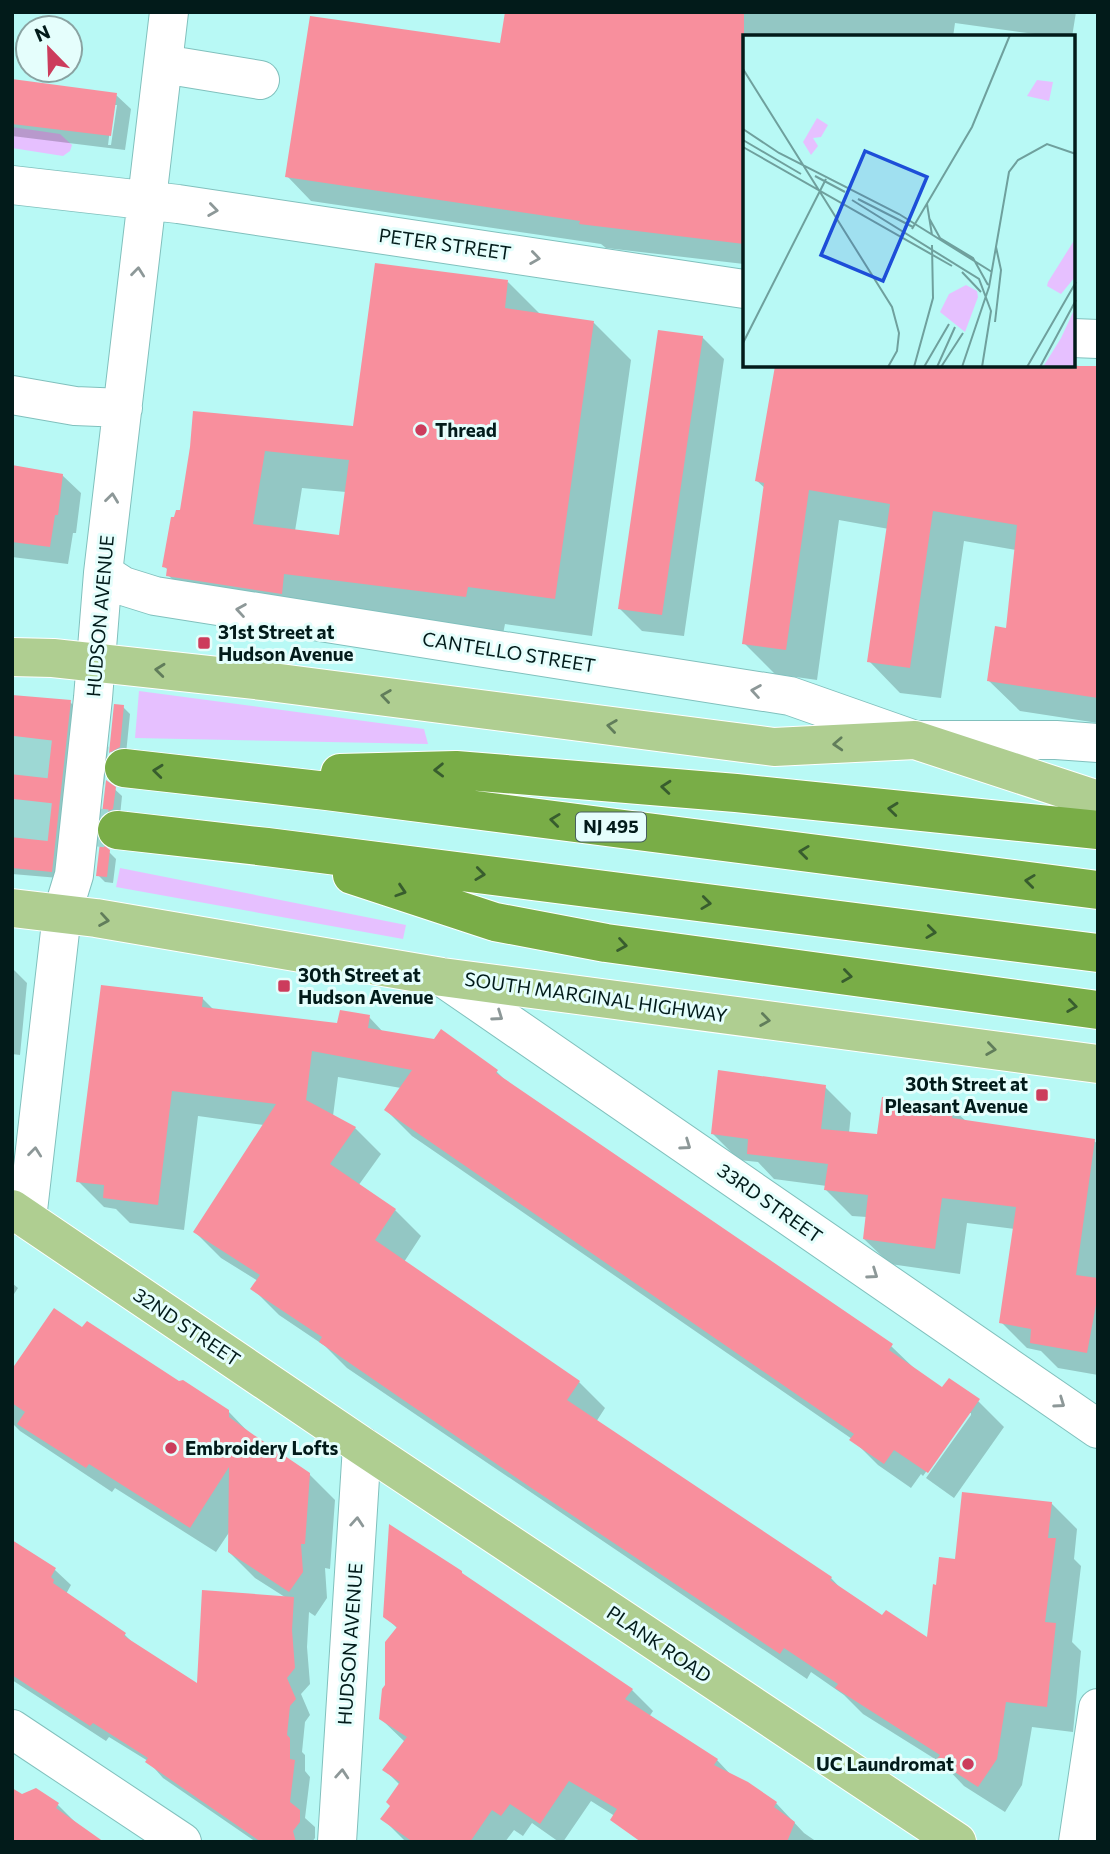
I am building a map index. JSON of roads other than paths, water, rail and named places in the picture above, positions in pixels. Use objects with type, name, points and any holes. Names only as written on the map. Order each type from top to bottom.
[{"type":"highway","name":"NJ 495","points":[[124,768],[1098,890]]},
{"type":"highway","points":[[201,776],[456,770],[736,793],[1098,830]]},
{"type":"highway","points":[[117,830],[1098,953]]},
{"type":"highway","points":[[267,847],[495,922],[666,952],[1098,1010]]},
{"type":"main road","name":"CANTELLO STREET","points":[[12,657],[53,657],[325,688],[774,747],[915,740],[1098,800]]},
{"type":"main road","name":"SOUTH MARGINAL HIGHWAY","points":[[12,908],[442,977],[1098,1064]]},
{"type":"main road","name":"32ND STREET","points":[[20,1214],[362,1446]]},
{"type":"main road","name":"PLANK ROAD","points":[[362,1446],[957,1842]]},
{"type":"street","name":"HUDSON AVENUE","points":[[20,1214],[62,914],[74,875],[103,573],[169,12]]},
{"type":"street","points":[[163,64],[260,80]]},
{"type":"street","name":"PETER STREET","points":[[12,185],[146,201],[743,289]]},
{"type":"street","points":[[1075,338],[1098,339]]},
{"type":"street","points":[[12,395],[75,405],[123,408]]},
{"type":"street","name":"CANTELLO STREET","points":[[103,573],[144,594],[790,696],[915,740],[1056,740],[1098,743]]},
{"type":"street","name":"33RD STREET","points":[[442,977],[1098,1429]]},
{"type":"street","name":"HUDSON AVENUE","points":[[337,1842],[362,1446]]},
{"type":"street","points":[[1079,1842],[1098,1708]]},
{"type":"street","points":[[12,1729],[182,1842]]},
{"type":"tunnel","points":[[12,755],[118,767]]},
{"type":"tunnel","points":[[12,818],[111,829]]},
{"type":"place","name":"Thread","points":[[421,430]]},
{"type":"place","name":"31st Street at Hudson Avenue","points":[[204,643]]},
{"type":"place","name":"30th Street at Hudson Avenue","points":[[284,986]]},
{"type":"place","name":"30th Street at Pleasant Avenue","points":[[1042,1095]]},
{"type":"place","name":"Embroidery Lofts","points":[[171,1448]]},
{"type":"place","name":"UC Laundromat","points":[[968,1764]]}]
